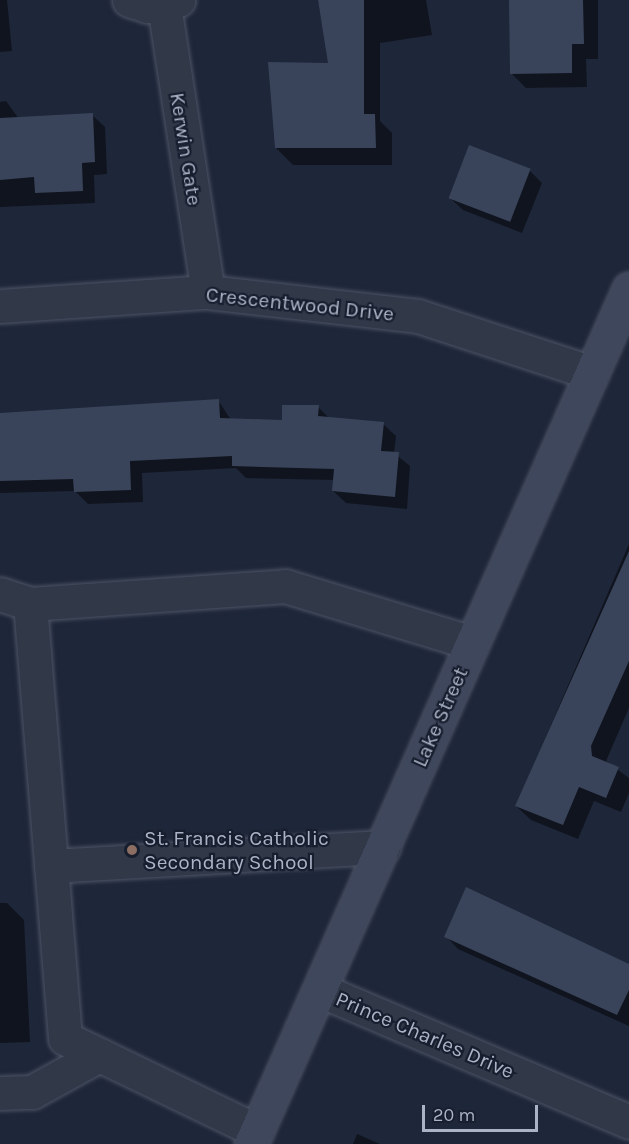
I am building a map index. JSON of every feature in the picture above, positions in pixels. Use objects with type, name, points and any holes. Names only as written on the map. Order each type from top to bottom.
[{"type":"main road","name":"Lake Street","points":[[254,1137],[629,289]]},
{"type":"street","name":"Kerwin Gate","points":[[129,0],[171,3],[208,292]]},
{"type":"street","name":"Crescentwood Drive","points":[[0,306],[208,292],[418,316],[592,373]]},
{"type":"street","points":[[254,1137],[65,1038],[51,866],[15,599],[285,586],[472,643]]},
{"type":"street","points":[[51,866],[382,847]]},
{"type":"street","name":"Prince Charles Drive","points":[[320,990],[629,1122]]},
{"type":"street","points":[[0,1093],[32,1092],[99,1055]]},
{"type":"building","points":[[318,0],[364,0],[364,114],[375,114],[376,148],[275,148],[268,62],[328,63]]},
{"type":"building","points":[[509,0],[583,0],[584,44],[572,44],[572,73],[510,74]]},
{"type":"building","points":[[93,113],[95,162],[82,163],[83,191],[35,193],[34,177],[0,180],[0,118]]},
{"type":"building","points":[[469,145],[531,169],[510,222],[449,198]]},
{"type":"building","points":[[219,399],[220,418],[282,420],[282,405],[319,405],[318,416],[384,422],[381,451],[399,452],[395,497],[332,491],[334,469],[232,466],[232,456],[130,461],[131,490],[74,492],[73,479],[0,481],[0,413]]},
{"type":"building","points":[[629,551],[629,661],[591,746],[592,756],[619,767],[606,798],[579,787],[563,825],[515,806]]},
{"type":"building","points":[[466,887],[629,964],[629,990],[617,1015],[444,937]]},
{"type":"place","name":"St. Francis Catholic Secondary School","points":[[132,850]]}]
